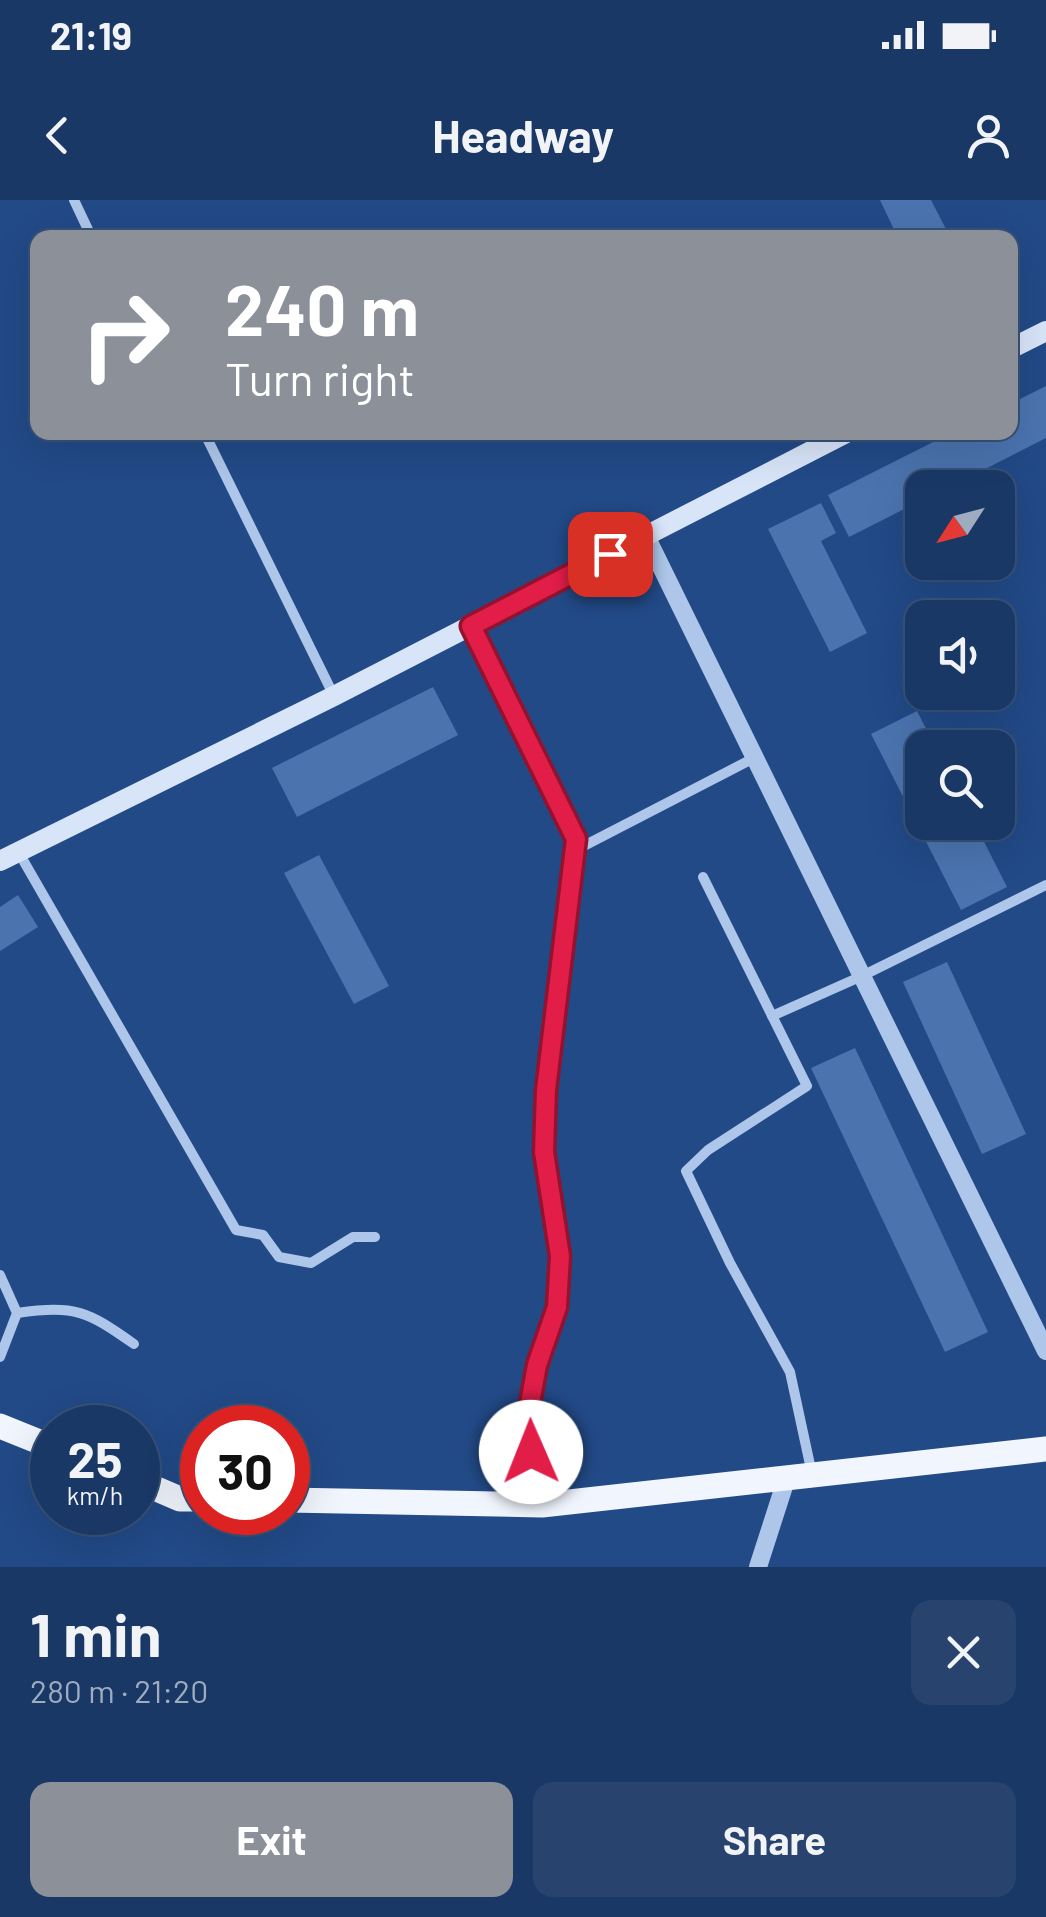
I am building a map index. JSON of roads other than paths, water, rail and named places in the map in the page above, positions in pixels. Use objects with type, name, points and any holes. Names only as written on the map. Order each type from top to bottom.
[{"type":"main road","points":[[1018,345],[1046,331]]},
{"type":"main road","points":[[9,856],[334,696],[832,440]]},
{"type":"main road","points":[[0,1426],[30,1438]]},
{"type":"main road","points":[[310,1500],[542,1505],[1046,1449]]},
{"type":"street","points":[[74,200],[88,230]]},
{"type":"street","points":[[208,440],[334,696]]},
{"type":"street","points":[[646,536],[1046,1351]]},
{"type":"street","points":[[471,626],[576,839],[546,1090],[544,1152],[560,1256],[557,1307],[537,1365],[526,1425],[542,1505]]},
{"type":"street","points":[[574,851],[754,758]]},
{"type":"street","points":[[9,856],[236,1230],[263,1235],[279,1257],[312,1263],[353,1236],[375,1238]]},
{"type":"street","points":[[703,877],[808,1086],[708,1150],[686,1170],[790,1372],[799,1476],[758,1567]]},
{"type":"street","points":[[772,1016],[1046,885]]},
{"type":"street","points":[[0,1275],[17,1313],[0,1357]]},
{"type":"street","points":[[17,1313],[52,1308],[93,1315],[134,1344]]}]
